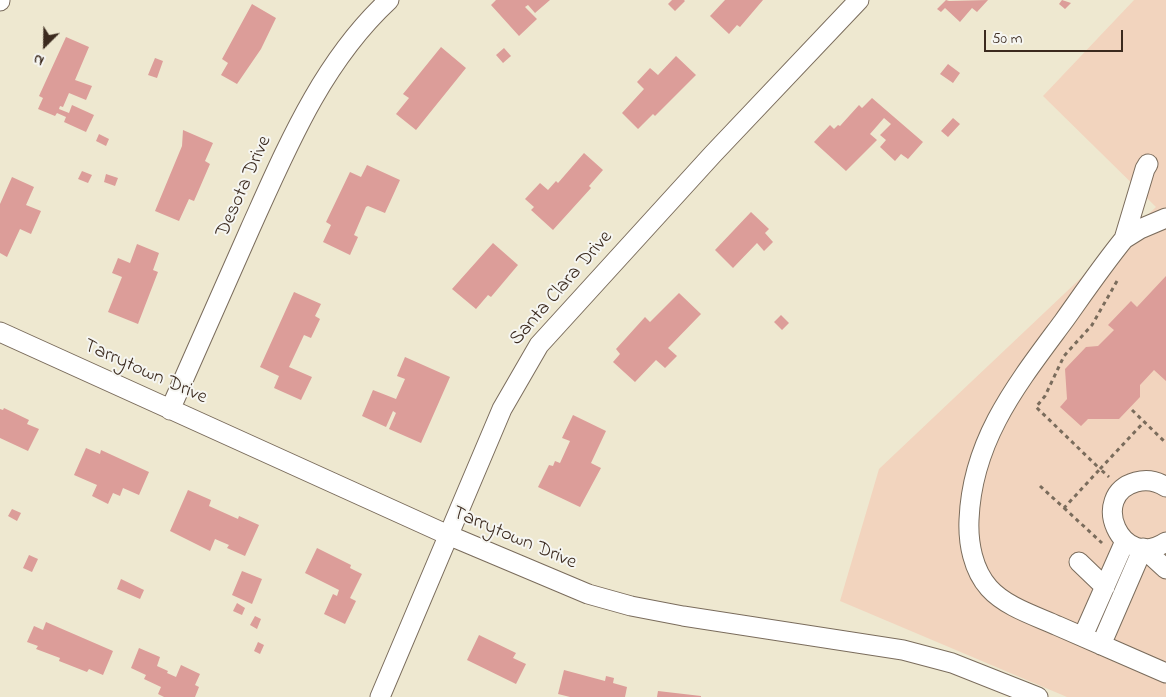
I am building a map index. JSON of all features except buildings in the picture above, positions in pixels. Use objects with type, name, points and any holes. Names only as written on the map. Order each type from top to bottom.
[{"type":"street","name":"Desota Drive","points":[[170,410],[288,144],[312,96],[354,37],[389,0]]},
{"type":"street","name":"Santa Clara Drive","points":[[380,697],[502,409],[539,345],[855,1]]},
{"type":"street","points":[[1124,240],[1148,164]]},
{"type":"street","points":[[1166,218],[1140,229],[1124,240],[1026,371],[1003,407],[982,452],[969,498],[969,539],[980,576],[988,587],[1005,600],[1166,673]]},
{"type":"street","name":"Tarrytown Drive","points":[[0,332],[448,536],[528,571],[588,594],[631,606],[683,616],[903,650],[952,663],[1038,697]]},
{"type":"street","points":[[1166,487],[1152,480],[1142,480],[1128,486],[1117,496],[1113,505],[1114,525],[1125,541],[1143,548],[1166,569]]},
{"type":"street","points":[[1082,636],[1125,541]]},
{"type":"street","points":[[1143,548],[1154,548],[1166,542]]},
{"type":"street","points":[[1101,645],[1143,548]]},
{"type":"street","points":[[1079,562],[1105,587]]},
{"type":"path","points":[[1113,481],[1036,407],[1045,396],[1064,356],[1092,325],[1103,309],[1120,273]]},
{"type":"path","points":[[1132,410],[1166,443]]},
{"type":"path","points":[[1040,486],[1064,508],[1144,422]]},
{"type":"shaded area","points":[[1134,0],[1166,0],[1166,697],[1067,697],[840,601],[879,469],[1156,207],[1043,96]]}]
